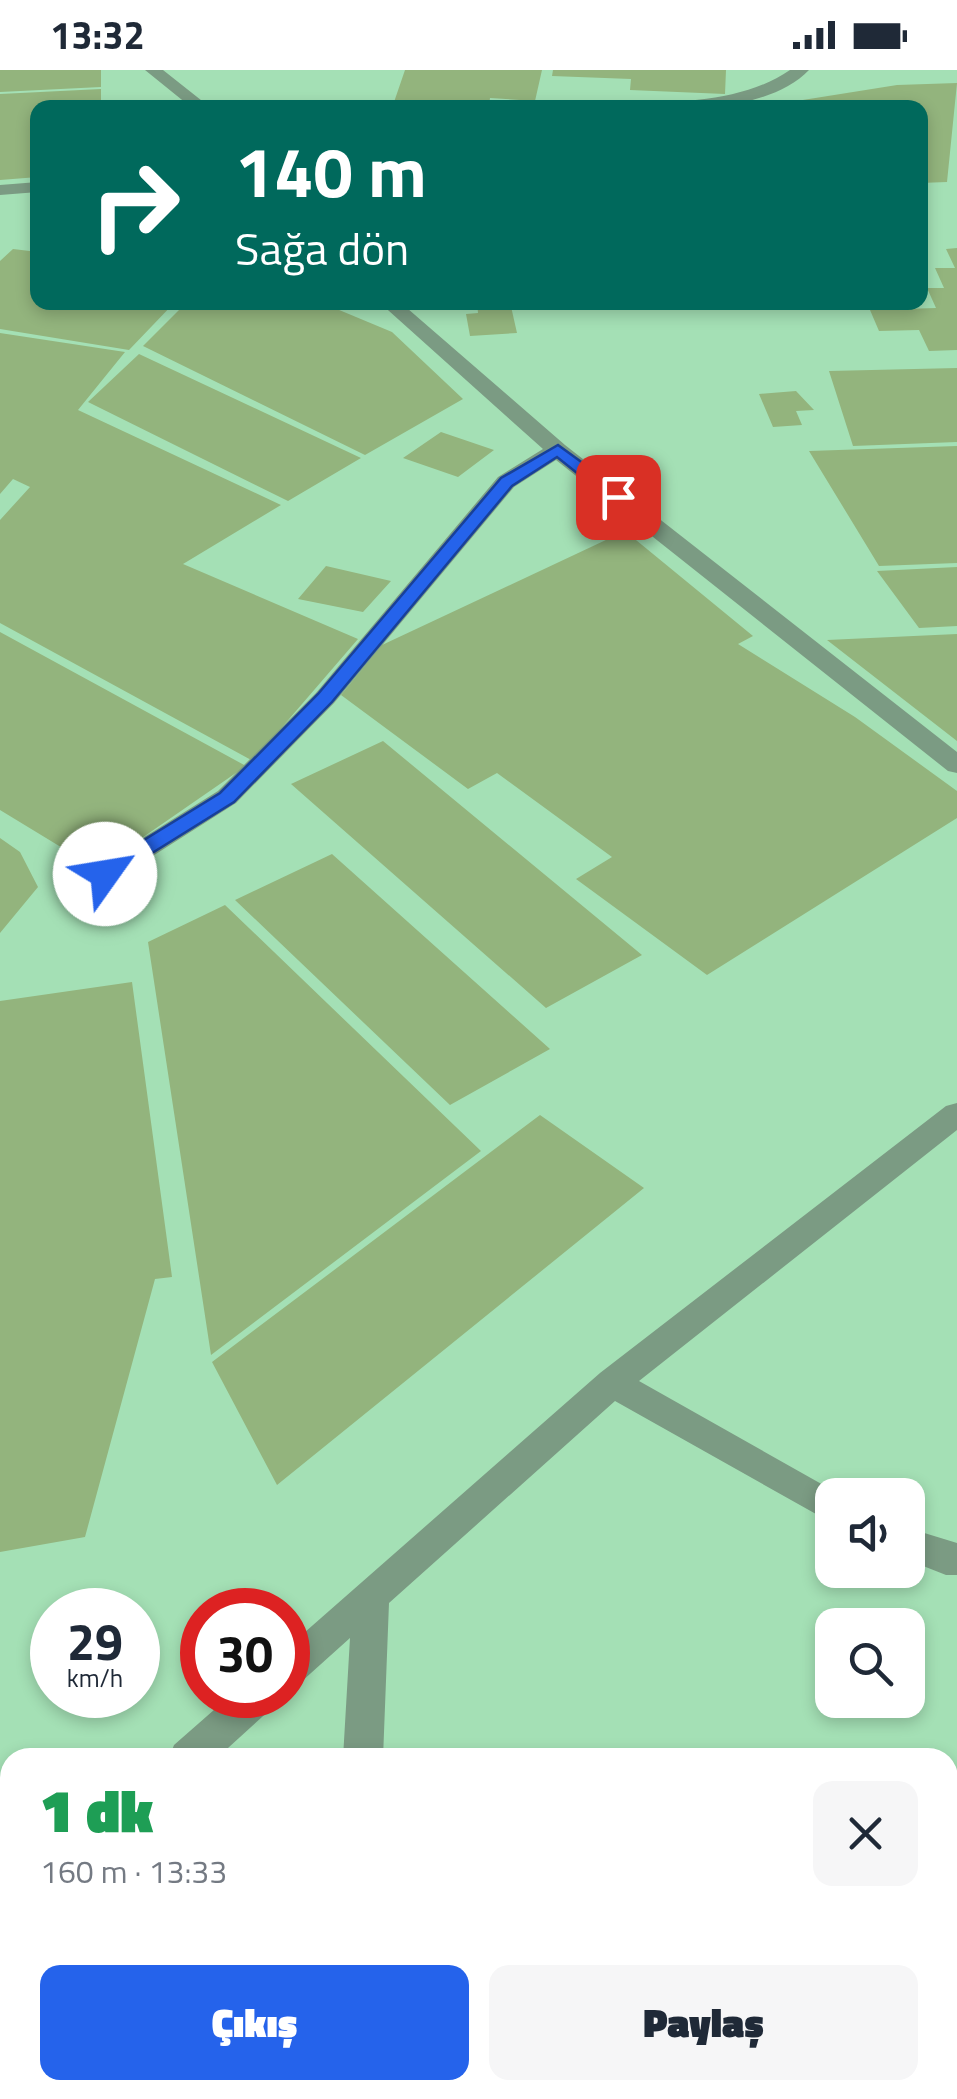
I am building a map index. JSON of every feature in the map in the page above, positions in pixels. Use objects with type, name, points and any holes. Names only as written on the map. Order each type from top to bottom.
[{"type":"street","points":[[153,70],[192,100]]},
{"type":"street","points":[[694,100],[763,91],[791,80],[801,70]]},
{"type":"street","points":[[0,190],[30,188]]},
{"type":"street","points":[[397,310],[558,450],[957,765]]},
{"type":"street","points":[[105,874],[227,797],[325,698],[506,482],[558,450]]},
{"type":"street","points":[[310,1650],[612,1383],[957,1114]]},
{"type":"street","points":[[612,1383],[815,1498]]},
{"type":"street","points":[[925,1551],[946,1560],[957,1559]]},
{"type":"street","points":[[364,1748],[371,1596]]},
{"type":"street","points":[[199,1748],[233,1718]]},
{"type":"building","points":[[0,70],[101,70],[101,87],[0,92]]},
{"type":"building","points":[[405,70],[542,70],[535,100],[395,100]]},
{"type":"building","points":[[553,70],[726,70],[725,94],[630,90],[631,79],[552,76]]},
{"type":"building","points":[[957,83],[947,182],[928,183],[928,100],[802,100],[897,85]]},
{"type":"building","points":[[101,89],[101,100],[30,100],[30,178],[0,180],[0,94]]},
{"type":"building","points":[[957,248],[957,350],[929,351],[919,330],[879,331],[870,310],[936,308],[928,288],[944,288],[935,268],[955,268],[946,249]]},
{"type":"building","points":[[13,249],[30,251],[30,310],[167,310],[129,350],[0,329],[0,261]]},
{"type":"building","points":[[179,310],[339,310],[392,332],[463,399],[365,455],[143,346]]},
{"type":"building","points":[[478,310],[512,310],[517,333],[470,336],[466,314]]},
{"type":"building","points":[[0,333],[125,352],[78,410],[281,505],[183,564],[358,639],[253,761],[0,623],[0,520],[30,487],[13,479],[0,494]]},
{"type":"building","points":[[139,354],[361,458],[288,501],[88,402]]},
{"type":"building","points":[[957,368],[957,442],[853,446],[829,371]]},
{"type":"building","points":[[796,391],[814,410],[796,411],[802,425],[773,427],[759,394]]},
{"type":"building","points":[[441,432],[494,450],[458,477],[403,458]]},
{"type":"building","points":[[957,446],[957,563],[879,566],[809,451]]},
{"type":"building","points":[[625,531],[753,636],[738,644],[855,717],[957,791],[957,818],[707,975],[576,879],[612,857],[497,773],[468,789],[341,695],[382,645]]},
{"type":"building","points":[[326,566],[391,581],[363,612],[298,599]]},
{"type":"building","points":[[957,567],[957,626],[919,628],[877,571]]},
{"type":"building","points":[[0,632],[246,766],[97,869],[0,810]]},
{"type":"building","points":[[957,634],[957,741],[827,640]]},
{"type":"building","points":[[383,741],[642,955],[546,1008],[291,784]]},
{"type":"building","points":[[0,838],[20,852],[38,887],[0,933]]},
{"type":"building","points":[[332,854],[550,1049],[450,1105],[235,900]]},
{"type":"building","points":[[225,905],[481,1151],[211,1355],[148,942]]},
{"type":"building","points":[[132,982],[172,1277],[155,1279],[85,1537],[0,1552],[0,1001]]},
{"type":"building","points":[[540,1115],[644,1188],[277,1485],[212,1362]]},
{"type":"route","points":[[105,874],[227,797],[325,698],[506,482],[558,450],[618,497]]}]
